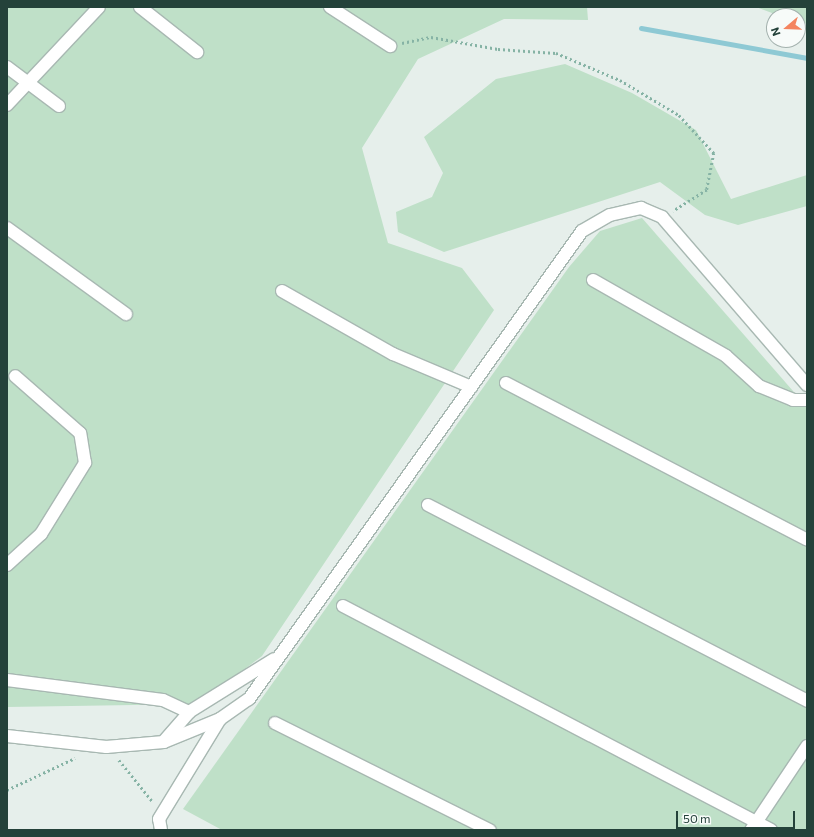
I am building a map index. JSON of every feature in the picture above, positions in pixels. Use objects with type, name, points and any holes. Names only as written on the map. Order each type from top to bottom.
[{"type":"street","points":[[7,105],[99,7]]},
{"type":"street","points":[[140,7],[197,52]]},
{"type":"street","points":[[330,7],[390,46]]},
{"type":"street","points":[[7,67],[59,106]]},
{"type":"street","points":[[7,736],[106,747],[164,742],[220,719],[249,699],[582,231],[610,215],[641,208],[662,217],[807,385]]},
{"type":"street","points":[[7,228],[126,314]]},
{"type":"street","points":[[594,280],[726,356],[759,386],[793,400],[807,400]]},
{"type":"street","points":[[282,291],[393,354],[471,388]]},
{"type":"street","points":[[7,565],[12,552],[41,534],[85,463],[80,433],[15,376]]},
{"type":"street","points":[[506,383],[807,540]]},
{"type":"street","points":[[428,505],[807,701]]},
{"type":"street","points":[[343,606],[754,826],[771,830]]},
{"type":"street","points":[[164,742],[189,712],[279,657]]},
{"type":"street","points":[[7,680],[163,700],[189,712]]},
{"type":"street","points":[[160,825],[220,719]]},
{"type":"street","points":[[275,723],[490,830]]},
{"type":"street","points":[[754,826],[807,746]]},
{"type":"path","points":[[390,46],[431,37],[498,49],[556,53],[620,80],[679,115],[714,153],[707,190],[662,217]]},
{"type":"path","points":[[106,747],[151,795],[160,825]]},
{"type":"path","points":[[7,790],[81,755]]},
{"type":"green space","points":[[7,7],[587,7],[588,20],[504,19],[418,59],[362,148],[388,243],[462,268],[494,310],[262,656],[198,704],[7,707]]},
{"type":"green space","points":[[756,7],[807,7],[807,24],[806,8],[766,8],[766,11]]},
{"type":"green space","points":[[565,64],[632,93],[696,130],[731,199],[807,175],[807,206],[738,225],[705,215],[660,182],[444,252],[398,232],[396,212],[432,197],[443,173],[424,137],[496,79]]},
{"type":"green space","points":[[642,218],[807,407],[807,830],[222,830],[183,809],[569,267],[600,231]]},
{"type":"waterway","points":[[641,28],[807,58]]}]
